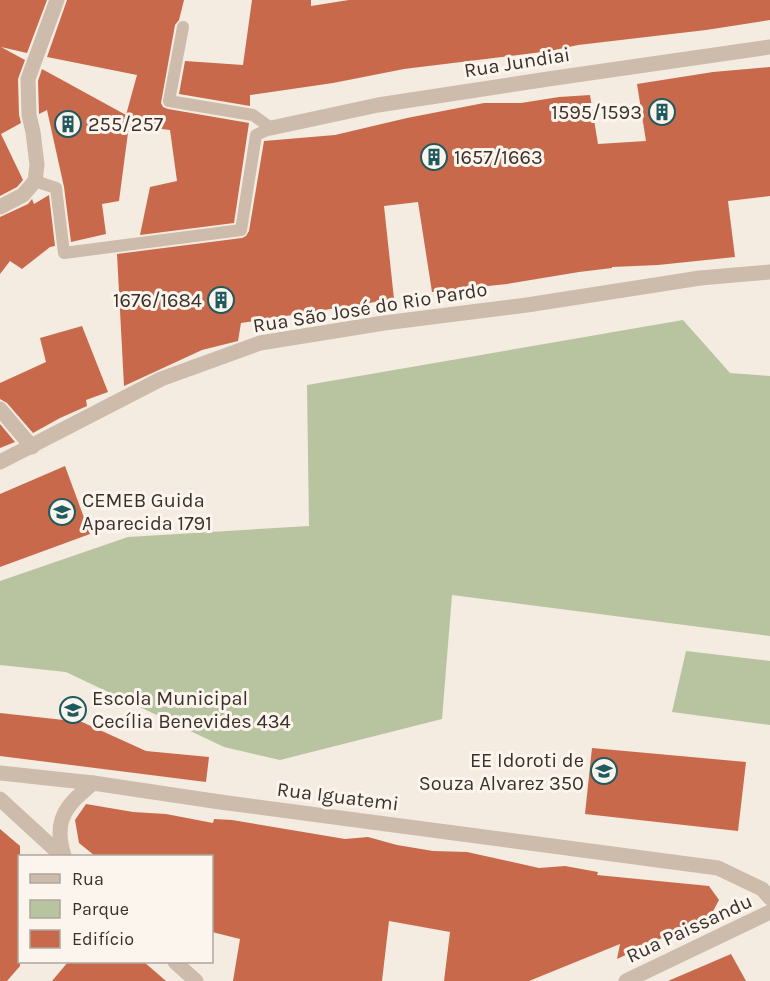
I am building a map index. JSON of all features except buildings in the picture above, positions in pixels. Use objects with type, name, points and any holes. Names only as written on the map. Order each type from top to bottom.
[{"type":"street","points":[[0,207],[23,195],[35,181],[37,165],[29,114],[28,79],[57,0]]},
{"type":"street","name":"Rua Jundiai","points":[[271,128],[378,105],[770,47]]},
{"type":"street","name":"Rua São José do Rio Pardo","points":[[0,462],[161,379],[260,343],[700,278],[770,272]]},
{"type":"street","points":[[0,409],[32,447]]},
{"type":"street","name":"Rua Iguatemi","points":[[0,773],[93,783],[219,802],[718,868],[762,889],[770,898]]},
{"type":"street","points":[[63,855],[60,832],[63,818],[71,802],[93,783]]},
{"type":"street","points":[[0,799],[62,855]]},
{"type":"street","name":"Rua Paissandu","points":[[626,981],[770,912]]},
{"type":"street","points":[[176,963],[196,981]]},
{"type":"lane","points":[[35,181],[56,188],[64,253],[242,230],[256,135],[271,128],[254,116],[169,101],[183,27]]},
{"type":"green space","points":[[683,320],[730,373],[770,376],[770,636],[452,595],[442,719],[280,760],[224,747],[66,672],[0,665],[0,581],[128,537],[309,526],[307,385]]},
{"type":"green space","points":[[686,651],[770,661],[770,725],[672,712]]},
{"type":"place","name":"1595/1593","points":[[662,112]]},
{"type":"place","name":"255/257","points":[[68,124]]},
{"type":"place","name":"1657/1663","points":[[434,157]]},
{"type":"place","name":"1676/1684","points":[[221,300]]},
{"type":"place","name":"CEMEB Guida Aparecida 1791","points":[[62,512]]},
{"type":"place","name":"Escola Municipal Cecília Benevides 434","points":[[73,710]]},
{"type":"place","name":"EE Idoroti de Souza Alvarez 350","points":[[604,771]]}]
